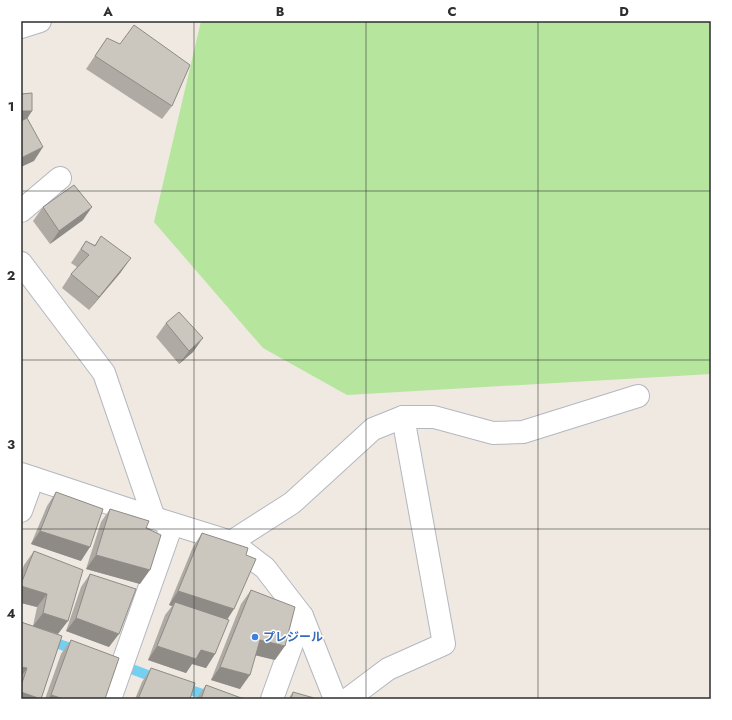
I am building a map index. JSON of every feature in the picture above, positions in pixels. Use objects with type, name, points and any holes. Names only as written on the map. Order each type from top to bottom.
[{"type":"street","points":[[21,27],[40,21]]},
{"type":"street","points":[[21,211],[60,178]]},
{"type":"street","points":[[21,263],[104,373],[163,521],[128,650],[110,699]]},
{"type":"street","points":[[231,542],[292,503],[373,429],[403,417],[434,417],[493,433],[523,432],[638,396]]},
{"type":"street","points":[[348,699],[388,669],[444,644],[403,417]]},
{"type":"street","points":[[21,511],[27,476],[231,542],[265,568],[302,616],[335,699]]},
{"type":"street","points":[[272,699],[302,616]]},
{"type":"green space","points":[[201,21],[711,21],[711,374],[347,395],[263,348],[154,222]]},
{"type":"building","points":[[134,25],[190,65],[172,106],[95,56],[107,38],[120,44]]},
{"type":"building","points":[[32,93],[32,111],[21,111],[21,94]]},
{"type":"building","points":[[27,118],[43,147],[21,158],[21,121]]},
{"type":"building","points":[[74,185],[92,207],[59,231],[43,207]]},
{"type":"building","points":[[101,236],[131,258],[99,297],[71,274],[89,255],[81,249],[86,241],[95,246]]},
{"type":"building","points":[[179,312],[203,338],[189,351],[166,323]]},
{"type":"building","points":[[56,492],[103,509],[90,547],[40,531]]},
{"type":"building","points":[[110,509],[149,521],[146,528],[161,535],[150,570],[96,555]]},
{"type":"building","points":[[202,533],[248,548],[246,555],[256,559],[234,609],[178,591]]},
{"type":"building","points":[[34,551],[83,570],[68,621],[43,613],[47,594],[21,586]]},
{"type":"building","points":[[90,574],[136,589],[119,634],[76,618]]},
{"type":"building","name":"プレジール","points":[[251,590],[295,607],[285,646],[260,640],[250,675],[220,667]]},
{"type":"building","points":[[175,602],[229,620],[215,654],[201,650],[196,659],[157,646]]},
{"type":"building","points":[[21,622],[62,636],[41,699],[21,692],[21,686],[27,668],[21,667]]},
{"type":"building","points":[[71,640],[119,658],[105,699],[64,699],[51,695]]},
{"type":"building","points":[[151,668],[195,683],[190,699],[138,699]]},
{"type":"building","points":[[206,685],[244,699],[201,699]]},
{"type":"building","points":[[293,692],[314,698],[314,699],[291,699]]},
{"type":"waterway","points":[[21,631],[79,651]]},
{"type":"waterway","points":[[121,665],[158,679]]},
{"type":"waterway","points":[[179,686],[217,699]]},
{"type":"place","name":"プレジール","points":[[255,637]]}]
